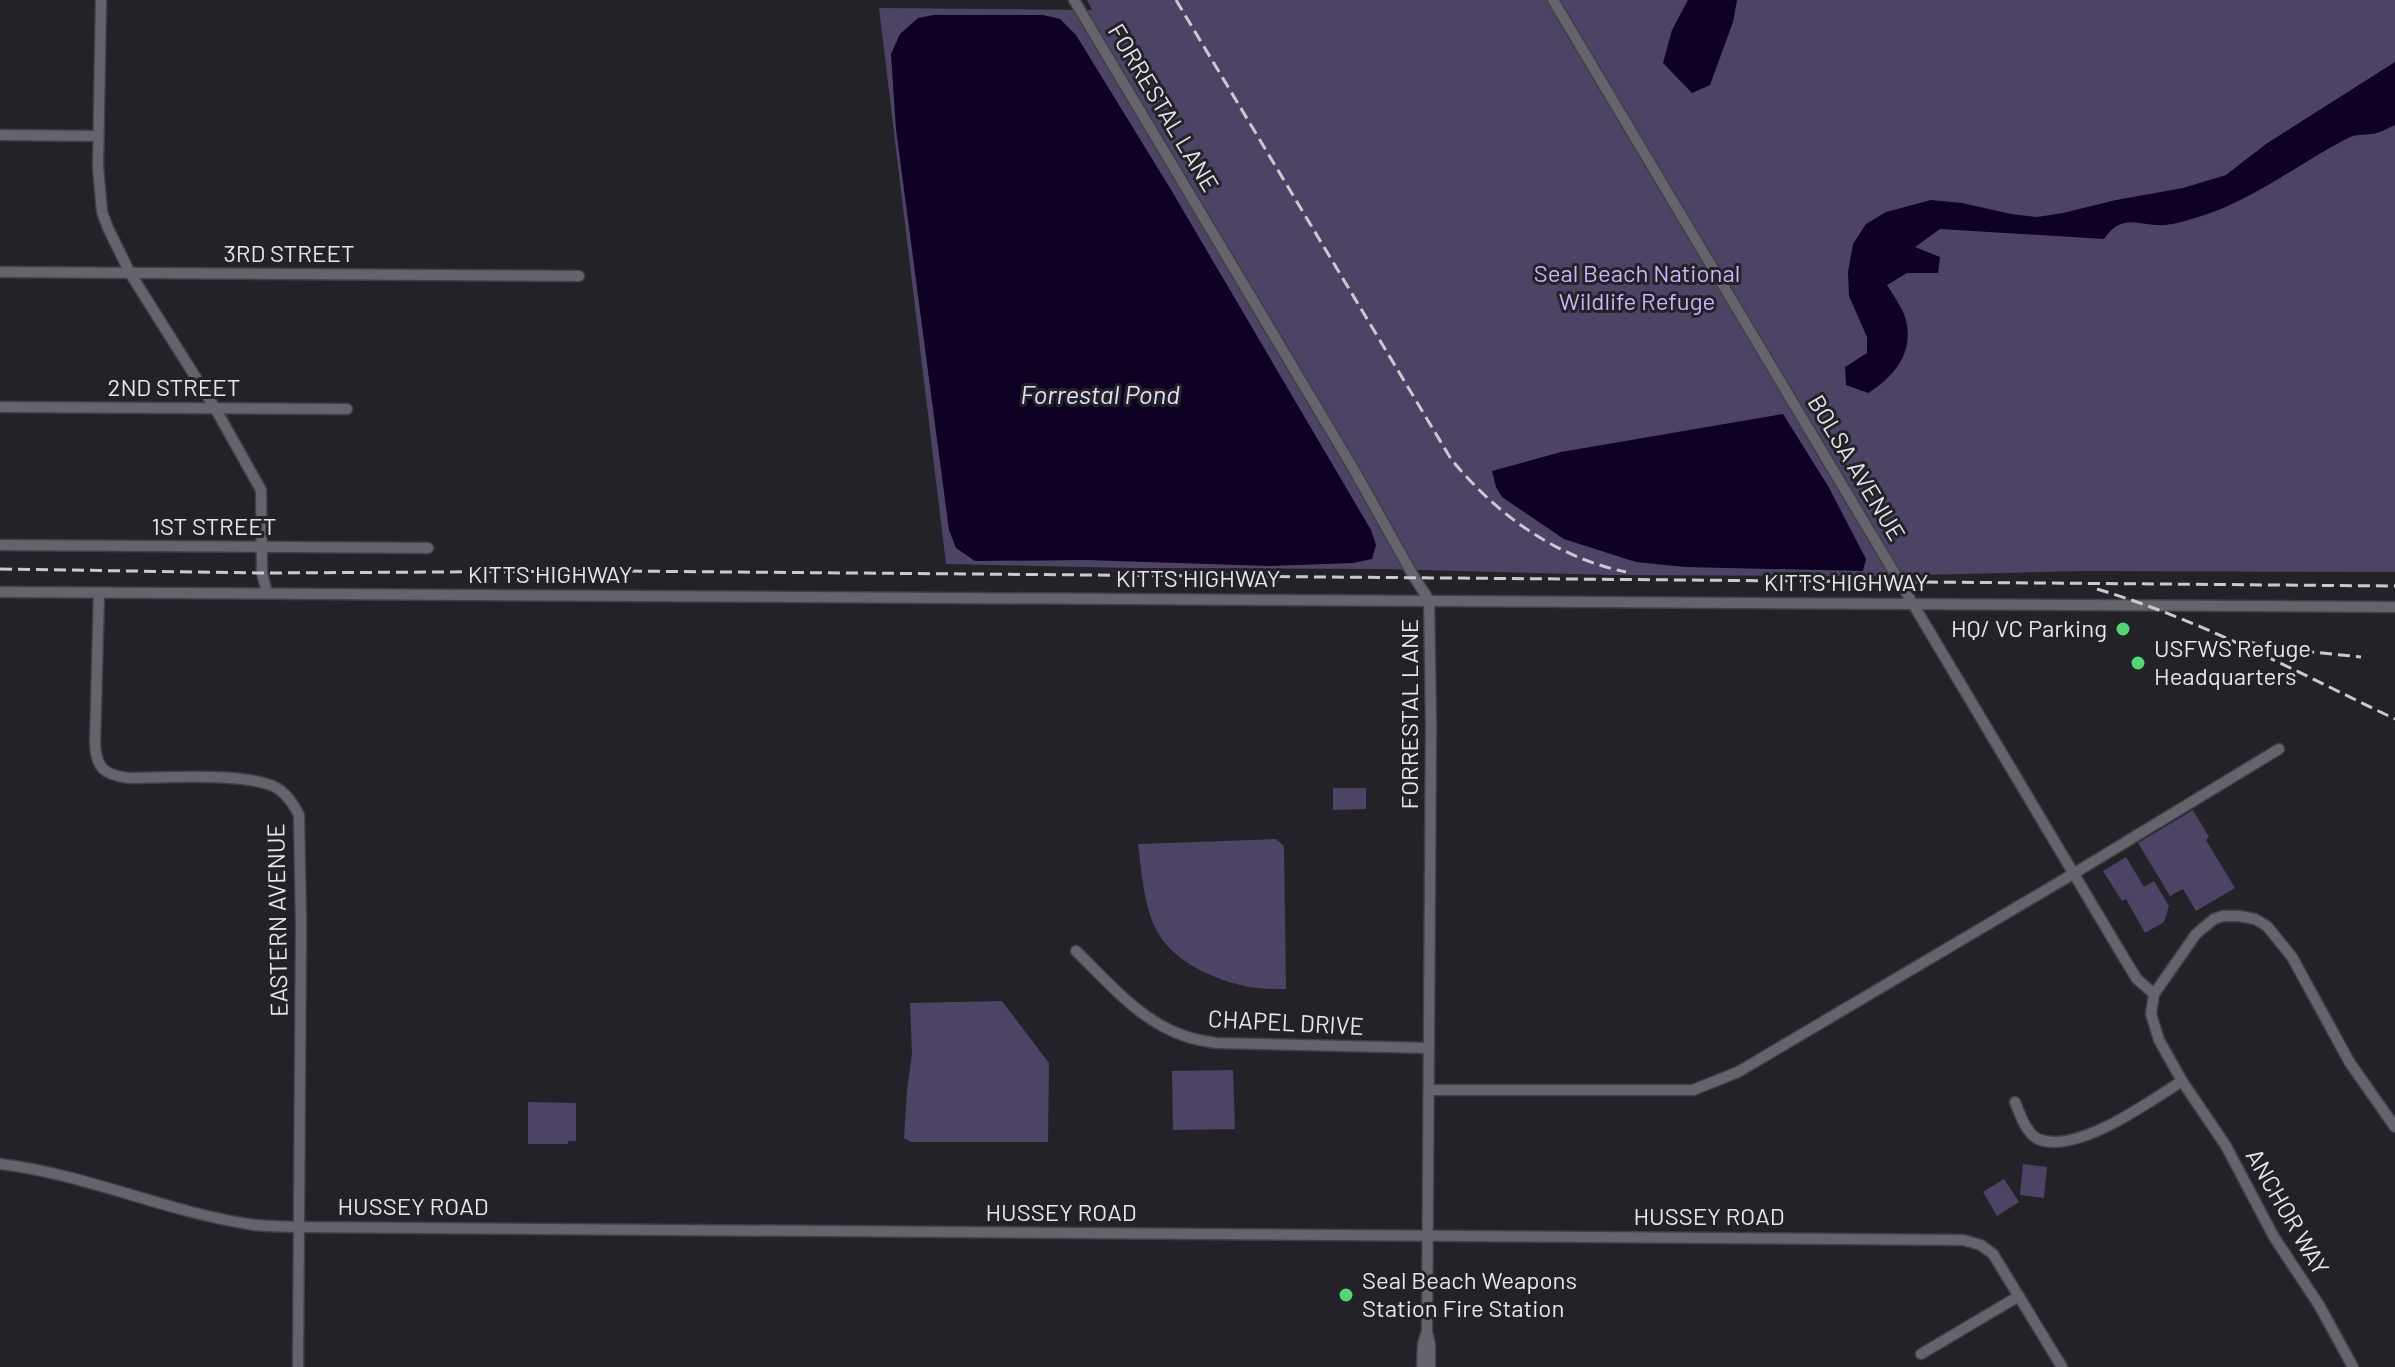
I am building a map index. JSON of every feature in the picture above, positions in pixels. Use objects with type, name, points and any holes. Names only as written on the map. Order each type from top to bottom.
[{"type":"street","points":[[101,0],[98,136],[102,212],[130,273],[215,408],[261,490],[262,573],[267,593]]},
{"type":"street","name":"FORRESTAL LANE","points":[[1074,0],[1429,600],[1431,756],[1427,1332],[1438,1367]]},
{"type":"street","name":"BOLSA AVENUE","points":[[1553,0],[2073,874],[2137,979],[2154,994]]},
{"type":"street","points":[[0,135],[98,136]]},
{"type":"street","name":"3RD STREET","points":[[0,272],[579,276]]},
{"type":"street","name":"2ND STREET","points":[[0,407],[347,409]]},
{"type":"street","name":"1ST STREET","points":[[0,545],[428,548]]},
{"type":"street","name":"KITTS HIGHWAY","points":[[0,592],[2395,607]]},
{"type":"street","name":"EASTERN AVENUE","points":[[99,593],[95,743],[101,767],[111,776],[129,778],[260,781],[278,789],[291,801],[299,815],[298,1367]]},
{"type":"street","points":[[1429,1090],[1693,1090],[1738,1072],[2279,749]]},
{"type":"street","points":[[2154,994],[2204,926],[2223,916],[2255,919],[2267,926],[2292,957],[2350,1063],[2395,1127]]},
{"type":"street","name":"CHAPEL DRIVE","points":[[1076,951],[1134,1007],[1160,1025],[1185,1036],[1216,1043],[1428,1048]]},
{"type":"street","name":"ANCHOR WAY","points":[[2154,994],[2151,1014],[2159,1040],[2182,1081],[2226,1146],[2274,1237],[2319,1305],[2353,1367]]},
{"type":"street","points":[[2015,1102],[2036,1138],[2051,1142],[2076,1138],[2104,1128],[2182,1081]]},
{"type":"street","name":"HUSSEY ROAD","points":[[0,1164],[84,1181],[152,1202],[250,1225],[298,1227],[1963,1240],[1981,1245],[1993,1254],[2062,1367]]},
{"type":"street","points":[[1921,1354],[2019,1296]]},
{"type":"street","name":"FORRESTAL LANE","points":[[1422,1367],[1427,1332]]},
{"type":"street","name":"FORRESTAL LANE","points":[[1430,1344],[1430,1367]]},
{"type":"green space","name":"Seal Beach National Wildlife Refuge","points":[[1087,0],[2395,0],[2395,572],[1611,575],[946,564],[879,8],[1092,10]]},
{"type":"green space","points":[[1333,788],[1366,788],[1366,809],[1333,810]]},
{"type":"green space","points":[[2193,810],[2209,837],[2206,840],[2235,888],[2196,911],[2183,889],[2170,896],[2138,843]]},
{"type":"green space","points":[[1276,839],[1284,846],[1286,989],[1263,989],[1222,980],[1196,968],[1172,951],[1156,929],[1149,910],[1138,844]]},
{"type":"green space","points":[[2126,857],[2144,887],[2154,881],[2169,906],[2164,922],[2145,933],[2126,899],[2122,901],[2103,871]]},
{"type":"green space","points":[[1002,1001],[1049,1063],[1048,1142],[911,1142],[904,1138],[912,1054],[910,1003]]},
{"type":"green space","points":[[1233,1070],[1235,1129],[1173,1130],[1172,1071]]},
{"type":"green space","points":[[528,1102],[576,1103],[576,1141],[568,1141],[568,1144],[528,1144]]},
{"type":"green space","points":[[2023,1164],[2047,1167],[2044,1198],[2020,1195]]},
{"type":"green space","points":[[2004,1179],[2019,1202],[1997,1216],[1983,1192]]},
{"type":"water","points":[[1688,0],[1737,0],[1733,22],[1710,85],[1692,93],[1663,63],[1672,30]]},
{"type":"water","name":"Forrestal Pond","points":[[934,15],[1043,15],[1060,19],[1076,35],[1170,188],[1371,530],[1376,545],[1372,559],[1353,563],[1269,566],[1086,560],[975,561],[956,548],[949,530],[896,129],[891,54],[900,34],[918,18]]},
{"type":"water","points":[[2395,62],[2395,125],[2348,138],[2255,193],[2216,211],[2165,225],[2125,223],[2111,230],[2104,239],[1940,229],[1915,247],[1940,257],[1938,273],[1907,273],[1887,285],[1907,325],[1906,347],[1898,365],[1868,393],[1846,385],[1845,367],[1867,353],[1867,337],[1849,296],[1848,272],[1853,244],[1866,224],[1886,212],[1931,200],[2037,217],[2183,188],[2226,175],[2266,144]]},
{"type":"water","points":[[1783,414],[1828,486],[1866,559],[1863,571],[1685,567],[1636,562],[1564,539],[1502,497],[1492,471],[1561,452]]},
{"type":"railway","points":[[1176,0],[1451,459],[1487,498],[1529,530],[1575,556],[1626,572]]},
{"type":"railway","points":[[0,569],[2395,586]]},
{"type":"railway","points":[[2097,589],[2211,631],[2395,719]]},
{"type":"railway","points":[[2249,642],[2283,649],[2361,657]]},
{"type":"place","name":"HQ/ VC Parking","points":[[2123,629]]},
{"type":"place","name":"USFWS Refuge Headquarters","points":[[2138,663]]},
{"type":"place","name":"Seal Beach Weapons Station Fire Station","points":[[1346,1295]]}]
